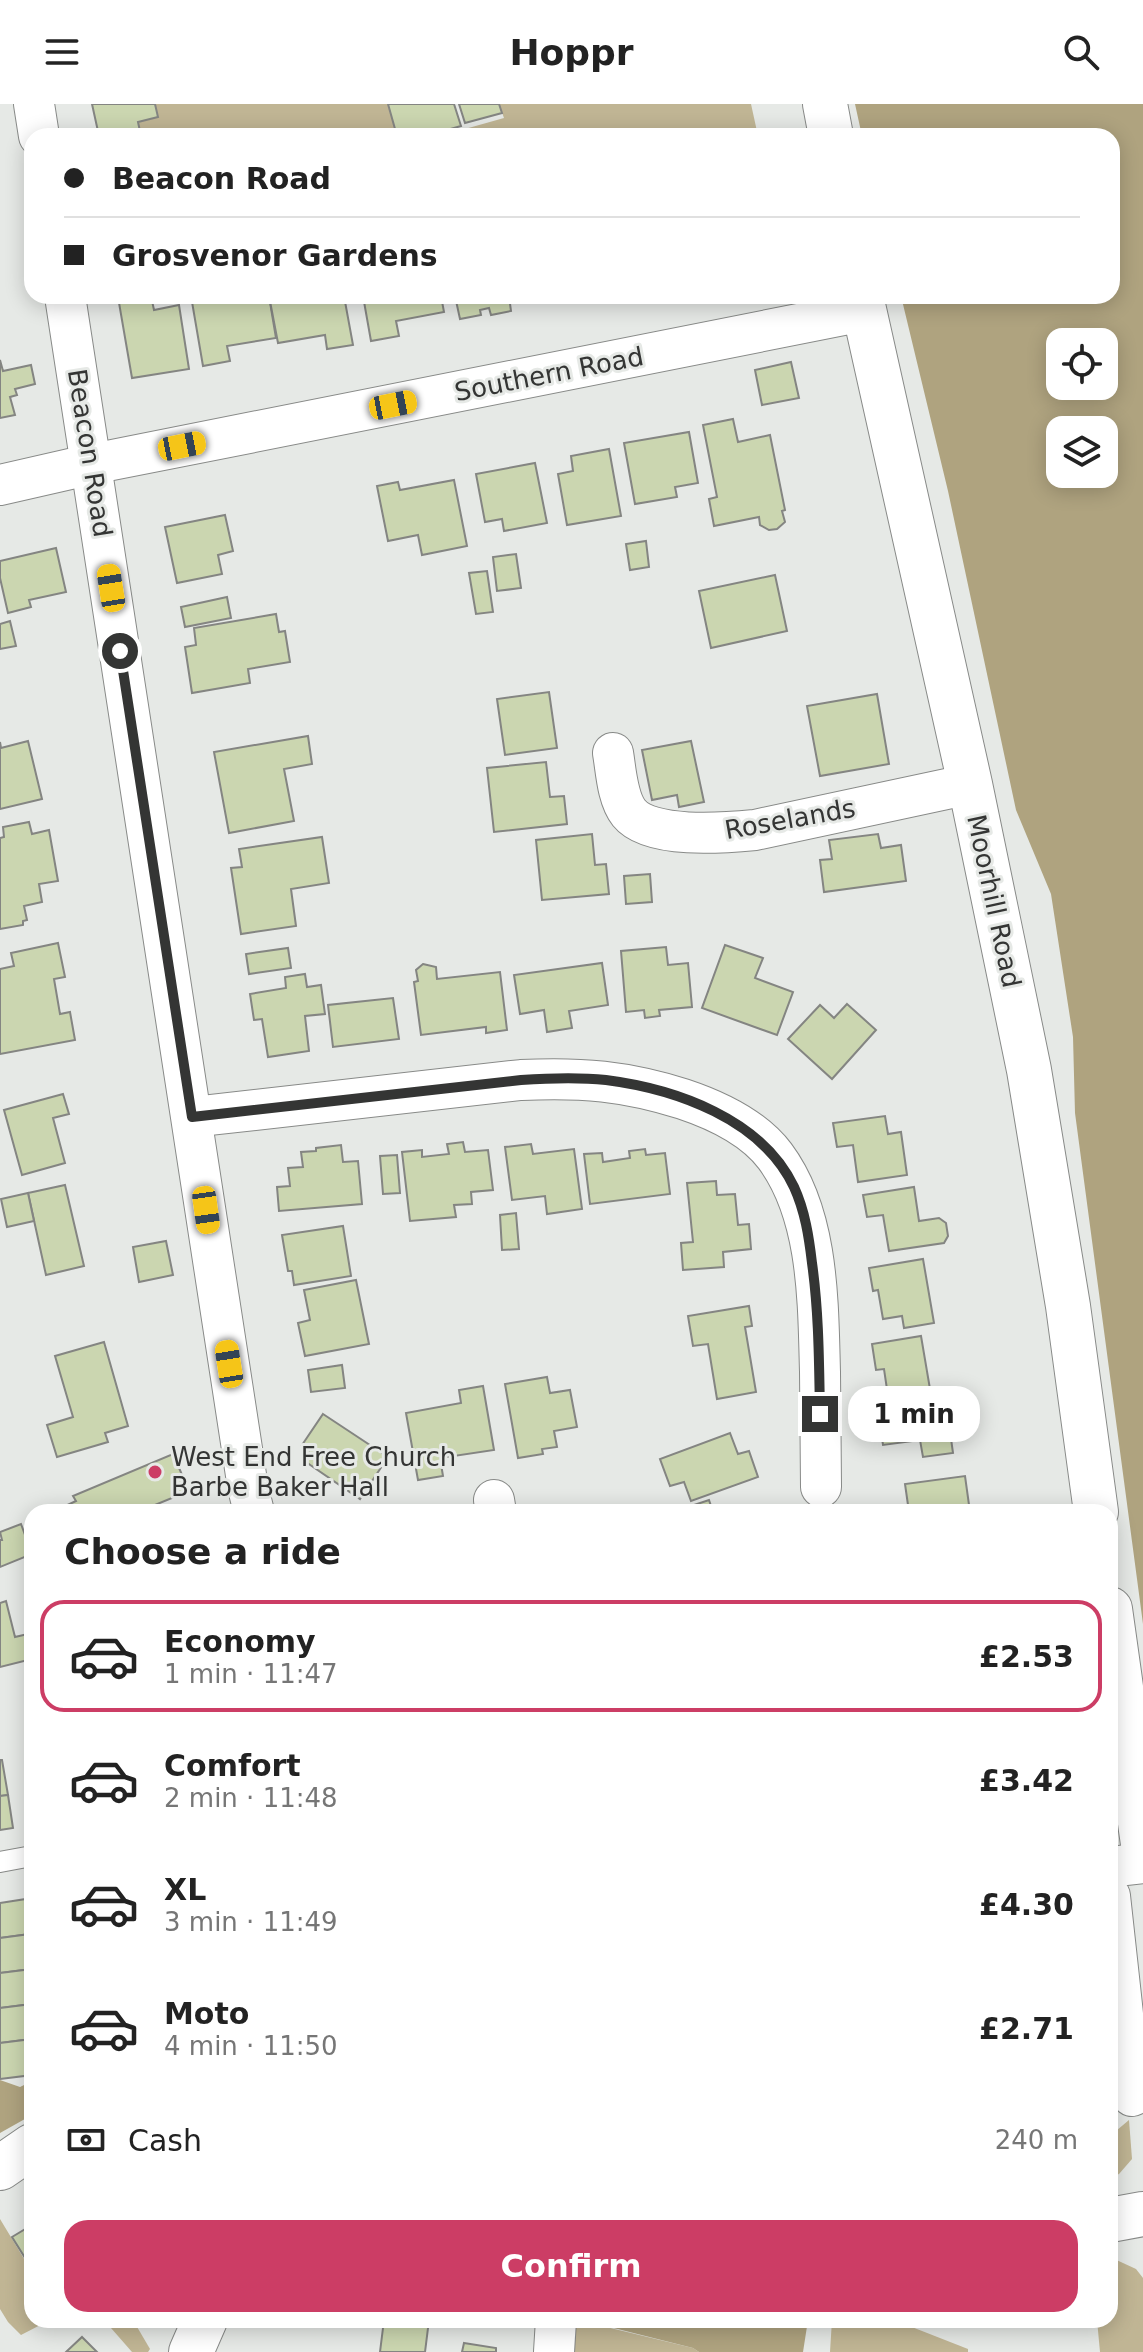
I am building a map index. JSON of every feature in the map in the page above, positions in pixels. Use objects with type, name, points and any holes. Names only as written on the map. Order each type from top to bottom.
[{"type":"main road","points":[[825,104],[830,128]]},
{"type":"main road","name":"Moorhill Road","points":[[862,304],[970,784],[1029,1070],[1068,1306],[1095,1504]]},
{"type":"main road","points":[[1118,1666],[1143,1844]]},
{"type":"main road","points":[[0,2168],[24,2152]]},
{"type":"main road","points":[[1118,2219],[1143,2214]]},
{"type":"main road","points":[[191,2352],[202,2328]]},
{"type":"street","points":[[34,104],[38,128]]},
{"type":"street","name":"Beacon Road","points":[[66,304],[252,1504]]},
{"type":"street","name":"Southern Road","points":[[0,485],[862,304]]},
{"type":"street","name":"Roselands","points":[[613,753],[626,810],[638,822],[676,830],[723,833],[755,830],[970,784]]},
{"type":"street","points":[[192,1117],[560,1078],[607,1080],[653,1090],[702,1106],[745,1128],[774,1154],[794,1186],[807,1225],[818,1307],[819,1488]]},
{"type":"street","points":[[1118,1866],[1143,1863]]},
{"type":"street","points":[[1118,1969],[1132,2096]]},
{"type":"street","points":[[554,2352],[556,2328]]},
{"type":"lane","points":[[0,1862],[24,1858]]},
{"type":"shaded area","points":[[155,104],[388,104],[395,128],[139,128],[138,122],[157,117]]},
{"type":"shaded area","points":[[499,104],[751,104],[756,128],[468,128],[504,118]]},
{"type":"shaded area","points":[[855,104],[1143,104],[1143,1624],[1075,1113],[1073,1037],[1051,894],[1016,810],[948,491],[903,304],[1120,304],[1120,128],[860,128]]},
{"type":"shaded area","points":[[0,2080],[20,2087],[24,2085],[24,2120],[0,2133]]},
{"type":"shaded area","points":[[1129,2120],[1132,2159],[1118,2174],[1118,2129]]},
{"type":"shaded area","points":[[0,2219],[24,2259],[24,2328],[35,2328],[21,2335],[0,2309]]},
{"type":"shaded area","points":[[1118,2261],[1136,2269],[1143,2278],[1143,2352],[1100,2352],[1098,2328],[1118,2328]]},
{"type":"shaded area","points":[[111,2328],[138,2328],[150,2349],[148,2352],[132,2352]]},
{"type":"shaded area","points":[[570,2328],[610,2328],[699,2352],[570,2352]]},
{"type":"shaded area","points":[[614,2328],[807,2328],[803,2352],[699,2352]]},
{"type":"shaded area","points":[[832,2328],[914,2328],[968,2349],[968,2352],[830,2352]]},
{"type":"building","points":[[92,104],[155,104],[158,117],[138,122],[139,128],[97,128]]},
{"type":"building","points":[[388,104],[454,104],[461,126],[454,128],[395,128]]},
{"type":"building","points":[[459,104],[499,104],[502,113],[465,123]]},
{"type":"building","points":[[119,304],[153,304],[154,310],[179,305],[189,369],[132,378]]},
{"type":"building","points":[[192,304],[270,304],[276,338],[227,346],[230,361],[203,366]]},
{"type":"building","points":[[271,304],[345,304],[353,345],[327,349],[325,335],[278,343]]},
{"type":"building","points":[[364,304],[442,304],[444,312],[396,321],[399,336],[371,341]]},
{"type":"building","points":[[457,304],[510,304],[511,311],[491,315],[489,308],[480,310],[481,315],[460,319]]},
{"type":"building","points":[[0,360],[3,371],[31,365],[35,384],[15,389],[17,395],[10,397],[15,415],[0,418]]},
{"type":"building","points":[[791,362],[799,398],[762,405],[755,370]]},
{"type":"building","points":[[733,419],[738,442],[770,435],[785,510],[782,511],[785,522],[777,529],[769,530],[760,525],[759,517],[714,526],[709,499],[717,497],[703,425]]},
{"type":"building","points":[[689,432],[698,483],[675,487],[677,497],[635,504],[624,443]]},
{"type":"building","points":[[609,449],[621,516],[567,525],[558,474],[573,471],[571,456]]},
{"type":"building","points":[[535,463],[547,523],[504,531],[502,519],[485,522],[476,474]]},
{"type":"building","points":[[454,480],[467,546],[422,555],[418,535],[388,541],[377,486],[398,482],[400,490]]},
{"type":"building","points":[[225,515],[233,551],[218,555],[222,574],[177,583],[165,527]]},
{"type":"building","points":[[646,541],[649,567],[630,570],[626,544]]},
{"type":"building","points":[[56,548],[66,592],[29,600],[31,607],[8,613],[0,578],[0,561]]},
{"type":"building","points":[[516,554],[521,588],[497,591],[493,557]]},
{"type":"building","points":[[487,571],[493,612],[476,614],[469,573]]},
{"type":"building","points":[[775,575],[787,631],[711,648],[699,591]]},
{"type":"building","points":[[227,597],[231,618],[185,627],[181,607]]},
{"type":"building","points":[[276,614],[279,632],[285,631],[290,662],[248,669],[250,683],[192,693],[185,647],[196,645],[194,628]]},
{"type":"building","points":[[10,621],[16,646],[0,649],[0,624]]},
{"type":"building","points":[[549,692],[557,748],[505,755],[497,699]]},
{"type":"building","points":[[877,694],[889,764],[820,776],[807,706]]},
{"type":"building","points":[[308,736],[312,764],[284,769],[294,821],[229,833],[214,752]]},
{"type":"building","points":[[28,741],[42,799],[0,809],[0,742],[1,748]]},
{"type":"building","points":[[691,741],[704,802],[679,807],[677,795],[652,800],[642,750]]},
{"type":"building","points":[[546,762],[550,797],[564,796],[567,824],[494,832],[487,768]]},
{"type":"building","points":[[29,822],[32,834],[49,830],[58,881],[39,884],[42,902],[24,906],[27,920],[23,921],[23,925],[0,929],[0,838],[4,837],[3,827]]},
{"type":"building","points":[[592,834],[595,865],[606,864],[609,894],[542,900],[536,840]]},
{"type":"building","points":[[878,834],[881,848],[901,845],[906,881],[824,892],[820,860],[832,859],[829,840]]},
{"type":"building","points":[[322,837],[329,883],[291,889],[296,926],[241,934],[231,868],[242,867],[239,849]]},
{"type":"building","points":[[650,874],[652,902],[626,904],[624,876]]},
{"type":"building","points":[[58,943],[65,977],[54,979],[60,1014],[70,1012],[75,1040],[0,1054],[0,969],[14,966],[11,953]]},
{"type":"building","points":[[725,945],[763,958],[755,978],[793,992],[777,1035],[702,1008]]},
{"type":"building","points":[[666,947],[668,965],[688,963],[692,1007],[659,1010],[660,1016],[645,1018],[644,1010],[626,1012],[621,951]]},
{"type":"building","points":[[288,948],[291,968],[249,974],[246,954]]},
{"type":"building","points":[[602,963],[608,1005],[569,1011],[572,1028],[547,1032],[544,1010],[520,1014],[514,975]]},
{"type":"building","points":[[423,964],[436,967],[437,979],[500,972],[507,1030],[486,1033],[486,1027],[421,1035],[414,982],[418,981],[416,970]]},
{"type":"building","points":[[305,974],[307,987],[321,985],[325,1014],[305,1016],[309,1051],[268,1057],[262,1019],[254,1020],[250,994],[286,988],[285,977]]},
{"type":"building","points":[[393,998],[399,1039],[333,1047],[328,1005]]},
{"type":"building","points":[[847,1004],[876,1030],[832,1079],[788,1039],[820,1005],[834,1018]]},
{"type":"building","points":[[63,1094],[69,1114],[53,1118],[65,1163],[22,1175],[4,1110]]},
{"type":"building","points":[[885,1116],[888,1134],[901,1132],[907,1175],[858,1182],[853,1145],[837,1147],[833,1123]]},
{"type":"building","points":[[463,1142],[465,1152],[488,1150],[493,1190],[471,1192],[472,1204],[454,1205],[456,1217],[410,1221],[402,1152],[422,1150],[422,1157],[449,1154],[447,1144]]},
{"type":"building","points":[[531,1144],[533,1154],[574,1149],[582,1209],[547,1214],[545,1196],[512,1200],[505,1147]]},
{"type":"building","points":[[341,1145],[343,1162],[358,1161],[362,1204],[279,1211],[277,1187],[290,1186],[288,1168],[303,1167],[301,1152]]},
{"type":"building","points":[[645,1149],[646,1155],[665,1153],[670,1194],[590,1204],[584,1154],[602,1153],[603,1162],[630,1158],[629,1151]]},
{"type":"building","points":[[397,1155],[400,1193],[383,1194],[380,1156]]},
{"type":"building","points":[[716,1181],[717,1195],[735,1194],[738,1225],[749,1224],[751,1249],[723,1252],[724,1267],[683,1270],[681,1243],[693,1242],[687,1183]]},
{"type":"building","points":[[65,1185],[84,1266],[46,1275],[28,1193]]},
{"type":"building","points":[[914,1187],[919,1221],[939,1218],[946,1223],[948,1236],[944,1243],[889,1251],[883,1215],[867,1217],[863,1195]]},
{"type":"building","points":[[28,1193],[34,1221],[7,1227],[1,1199]]},
{"type":"building","points":[[516,1213],[519,1249],[502,1250],[500,1215]]},
{"type":"building","points":[[343,1226],[351,1276],[294,1285],[292,1271],[288,1271],[282,1235]]},
{"type":"building","points":[[166,1241],[173,1275],[139,1282],[133,1247]]},
{"type":"building","points":[[923,1259],[934,1323],[904,1328],[902,1316],[883,1319],[878,1290],[873,1291],[869,1268]]},
{"type":"building","points":[[356,1280],[369,1344],[305,1356],[298,1323],[310,1320],[304,1290]]},
{"type":"building","points":[[749,1306],[752,1326],[745,1327],[756,1392],[717,1399],[708,1344],[693,1346],[688,1316]]},
{"type":"building","points":[[921,1336],[930,1389],[888,1396],[884,1369],[876,1370],[872,1344]]},
{"type":"building","points":[[104,1342],[128,1426],[105,1433],[108,1442],[57,1457],[47,1425],[73,1417],[55,1356]]},
{"type":"building","points":[[342,1365],[345,1388],[311,1392],[308,1370]]},
{"type":"building","points":[[547,1377],[550,1393],[570,1390],[577,1427],[554,1431],[557,1447],[542,1449],[543,1454],[518,1458],[505,1384]]},
{"type":"building","points":[[483,1386],[494,1450],[440,1458],[443,1476],[418,1480],[406,1413],[461,1403],[459,1390]]},
{"type":"building","points":[[945,1396],[953,1453],[923,1457],[920,1440],[883,1445],[877,1405]]},
{"type":"building","points":[[323,1414],[388,1457],[360,1499],[303,1460],[310,1449],[302,1445]]},
{"type":"building","points":[[730,1433],[738,1454],[749,1451],[758,1477],[691,1501],[684,1482],[670,1486],[660,1459]]},
{"type":"building","name":"West End Free Church Barbe Baker Hall","points":[[173,1454],[189,1491],[157,1504],[70,1504],[76,1501],[73,1496]]},
{"type":"building","points":[[965,1476],[969,1504],[908,1504],[905,1484]]},
{"type":"building","points":[[21,1524],[24,1557],[0,1567],[2,1540],[0,1532]]},
{"type":"building","points":[[6,1601],[15,1637],[24,1635],[24,1661],[0,1667],[0,1603]]},
{"type":"building","points":[[0,1760],[8,1795],[0,1796]]},
{"type":"building","points":[[8,1795],[13,1828],[0,1830],[0,1796]]},
{"type":"building","points":[[24,1899],[24,1935],[0,1938],[0,1903]]},
{"type":"building","points":[[24,1935],[24,1970],[0,1973],[0,1938]]},
{"type":"building","points":[[24,1970],[24,2005],[0,2008],[0,1973]]},
{"type":"building","points":[[24,2005],[24,2040],[0,2043],[0,2008]]},
{"type":"building","points":[[24,2040],[24,2076],[0,2079],[0,2043]]},
{"type":"building","points":[[24,2230],[24,2256],[12,2237]]},
{"type":"building","points":[[383,2328],[428,2328],[425,2352],[380,2352]]},
{"type":"building","points":[[82,2337],[97,2352],[66,2352]]},
{"type":"building","points":[[464,2343],[496,2348],[496,2352],[462,2352]]},
{"type":"place","name":"West End Free Church Barbe Baker Hall","points":[[155,1472]]},
{"type":"route","points":[[120,651],[192,1117],[560,1078],[607,1080],[653,1090],[702,1106],[745,1128],[774,1154],[794,1186],[807,1225],[818,1307],[820,1414]]}]
